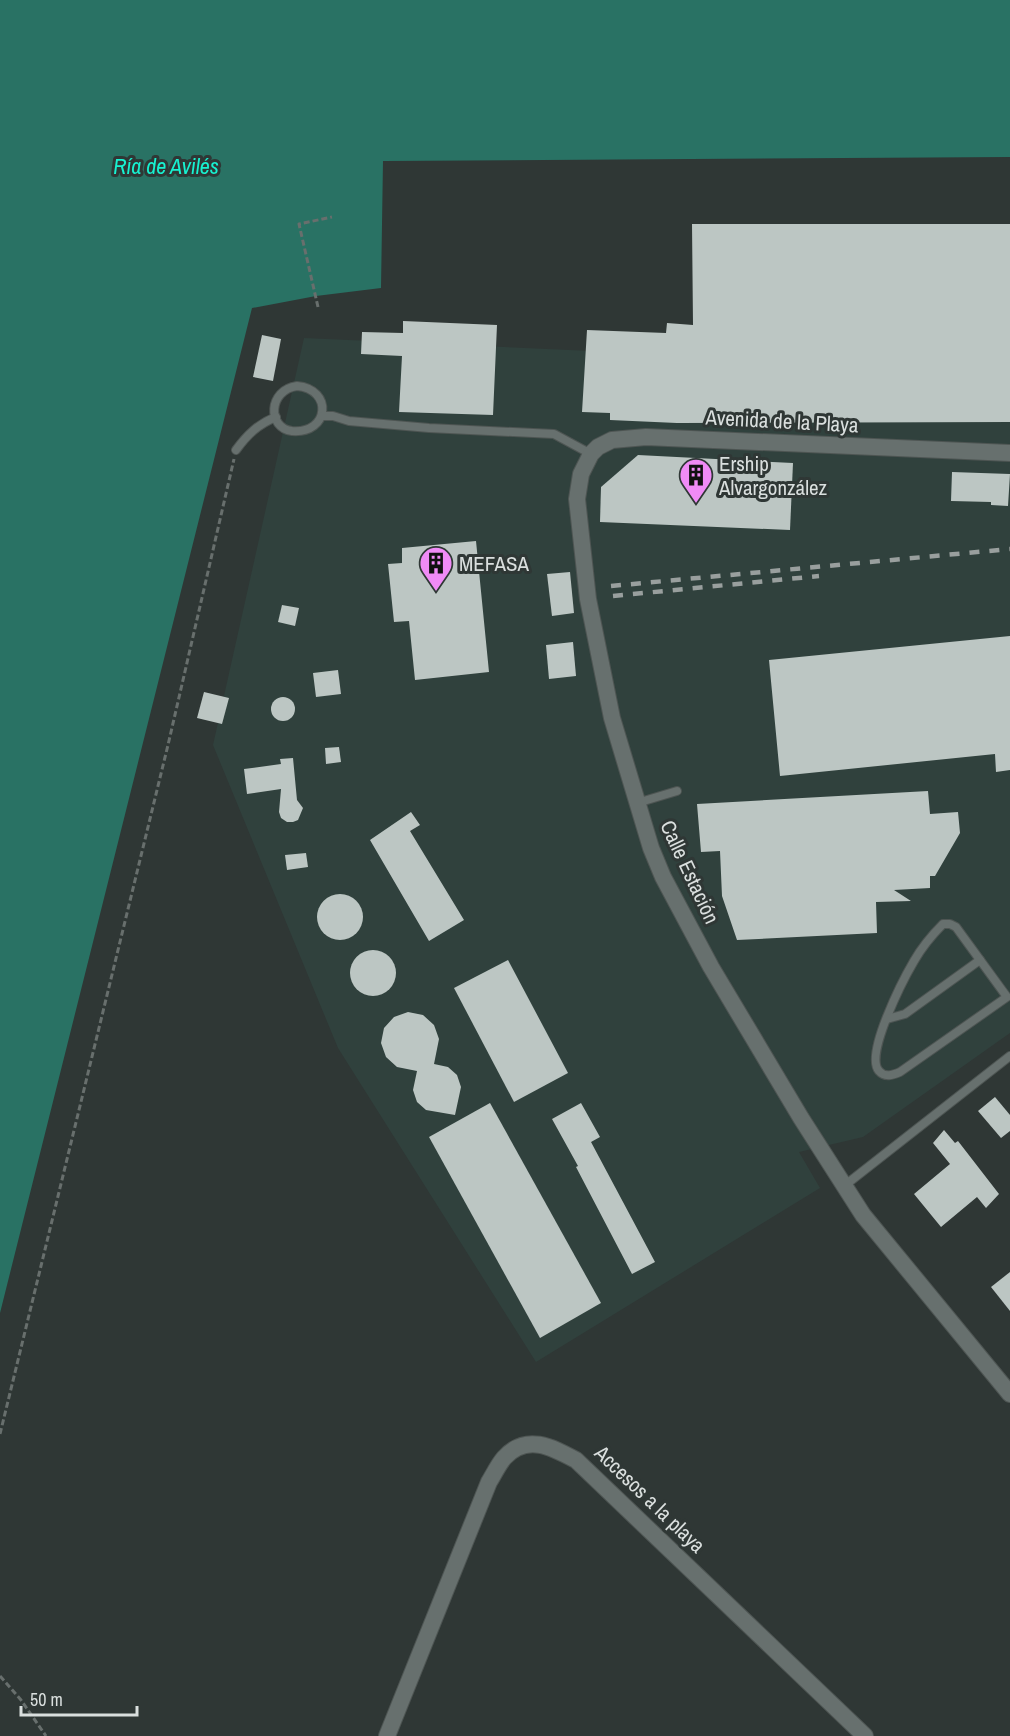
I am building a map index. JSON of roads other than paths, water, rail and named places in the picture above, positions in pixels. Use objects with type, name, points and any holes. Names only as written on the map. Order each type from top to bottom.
[{"type":"street","name":"Avenida de la Playa","points":[[591,454],[598,447],[612,440],[632,437],[1010,453]]},
{"type":"street","name":"Calle Estación","points":[[591,454],[578,486],[578,515],[588,599],[612,718],[651,848],[663,878],[694,936],[801,1118],[844,1186],[876,1233],[1010,1394]]},
{"type":"street","name":"Accesos a la playa","points":[[387,1736],[489,1482],[504,1458],[529,1443],[555,1449],[576,1460],[865,1736]]},
{"type":"lane","points":[[297,386],[312,389],[318,396],[322,407],[322,416],[312,428],[287,430],[276,417],[274,412],[283,390],[297,386]]},
{"type":"lane","points":[[322,416],[333,416],[350,421],[429,428],[554,434],[591,454]]},
{"type":"lane","points":[[236,450],[250,432],[276,417]]},
{"type":"lane","points":[[637,803],[677,791]]},
{"type":"lane","points":[[943,924],[956,927],[1009,999],[892,1076],[883,1075],[877,1069],[875,1062],[886,1019],[914,961],[943,924]]},
{"type":"lane","points":[[886,1019],[905,1014],[980,960]]},
{"type":"lane","points":[[844,1186],[1010,1056]]},
{"type":"water","name":"Ría de Avilés","points":[[0,0],[1010,0],[1010,157],[383,161],[381,288],[316,296],[252,308],[0,1313]]},
{"type":"railway","points":[[611,586],[1010,549]]},
{"type":"railway","points":[[613,596],[819,576]]},
{"type":"place","name":"Ership Alvargonzález","points":[[696,504]]},
{"type":"place","name":"MEFASA","points":[[436,592]]}]
